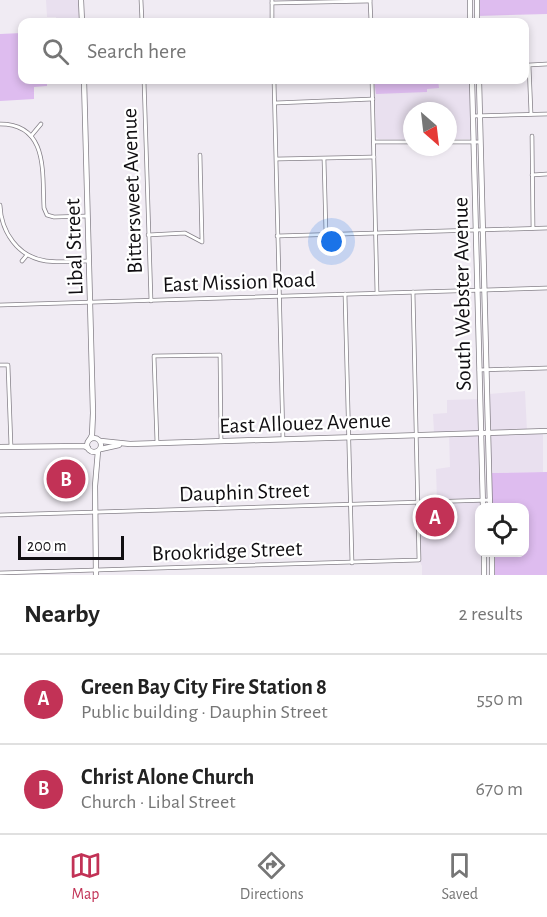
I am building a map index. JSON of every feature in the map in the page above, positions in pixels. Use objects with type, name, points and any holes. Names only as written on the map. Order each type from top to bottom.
[{"type":"street","points":[[81,0],[82,18]]},
{"type":"street","points":[[141,0],[142,18]]},
{"type":"street","points":[[272,18],[272,1],[370,0],[371,18]]},
{"type":"street","points":[[470,0],[470,18]]},
{"type":"street","points":[[477,0],[477,18]]},
{"type":"street","points":[[531,114],[529,64],[547,64]]},
{"type":"street","name":"Libal Street","points":[[84,84],[93,414],[89,450]]},
{"type":"street","name":"Bittersweet Avenue","points":[[144,84],[151,301]]},
{"type":"street","points":[[274,84],[283,439]]},
{"type":"street","points":[[372,84],[377,293]]},
{"type":"street","name":"South Webster Avenue","points":[[472,84],[480,229]]},
{"type":"street","name":"South Webster Avenue","points":[[479,84],[481,290],[479,369],[483,500]]},
{"type":"street","points":[[274,103],[373,99]]},
{"type":"street","points":[[472,116],[547,114]]},
{"type":"street","points":[[0,124],[18,127],[37,143],[41,153],[45,212],[54,217],[89,216]]},
{"type":"street","points":[[31,136],[41,124]]},
{"type":"street","points":[[532,136],[533,228]]},
{"type":"street","points":[[374,142],[403,142]]},
{"type":"street","points":[[457,142],[480,142]]},
{"type":"street","points":[[148,235],[185,233],[202,242],[200,155]]},
{"type":"street","points":[[276,159],[374,157]]},
{"type":"street","points":[[324,159],[326,234]]},
{"type":"street","points":[[532,175],[547,174]]},
{"type":"street","points":[[0,205],[0,214],[10,239],[27,255],[48,262],[90,261]]},
{"type":"street","points":[[277,236],[547,228]]},
{"type":"street","points":[[22,261],[27,255]]},
{"type":"street","name":"East Mission Road","points":[[0,305],[547,288]]},
{"type":"street","name":"South Webster Avenue","points":[[481,290],[486,369],[489,503]]},
{"type":"street","points":[[413,292],[418,502]]},
{"type":"street","points":[[345,294],[352,562]]},
{"type":"street","points":[[157,442],[154,356],[220,355],[221,441]]},
{"type":"street","points":[[0,365],[8,365],[11,447]]},
{"type":"street","points":[[479,369],[547,368]]},
{"type":"street","name":"Libal Street","points":[[93,414],[99,451]]},
{"type":"street","name":"East Allouez Avenue","points":[[89,450],[99,451],[130,444],[157,442],[547,431]]},
{"type":"street","points":[[56,446],[89,440]]},
{"type":"street","name":"East Allouez Avenue","points":[[89,440],[130,444]]},
{"type":"street","points":[[0,447],[84,446],[89,450],[95,486],[96,572]]},
{"type":"street","points":[[95,486],[99,451]]},
{"type":"street","name":"Dauphin Street","points":[[0,514],[489,500]]},
{"type":"street","name":"Brookridge Street","points":[[0,573],[96,572],[419,560],[418,502]]},
{"type":"street","points":[[484,557],[484,575]]},
{"type":"street","points":[[492,557],[492,575]]},
{"type":"shaded area","points":[[46,0],[81,0],[82,18],[47,17]]},
{"type":"shaded area","points":[[477,0],[547,0],[547,14],[477,16]]},
{"type":"shaded area","points":[[18,33],[18,84],[47,84],[47,86],[34,87],[34,99],[0,101],[0,34]]},
{"type":"shaded area","points":[[374,84],[470,84],[470,139],[457,139],[457,102],[403,102],[403,140],[376,137]]},
{"type":"shaded area","points":[[375,84],[438,84],[439,88],[427,89],[427,92],[376,94]]},
{"type":"shaded area","points":[[525,391],[527,431],[543,431],[543,472],[489,473],[489,394]]},
{"type":"shaded area","points":[[480,399],[483,503],[475,503],[475,557],[484,557],[484,575],[422,575],[419,560],[418,502],[437,501],[436,469],[450,467],[449,434],[434,433],[433,414],[447,413],[447,400]]},
{"type":"shaded area","points":[[547,472],[547,575],[492,575],[492,557],[529,557],[529,503],[490,503],[489,473]]},
{"type":"place","name":"Christ Alone Church","points":[[66,479]]},
{"type":"place","name":"Green Bay City Fire Station 8","points":[[435,517]]}]
